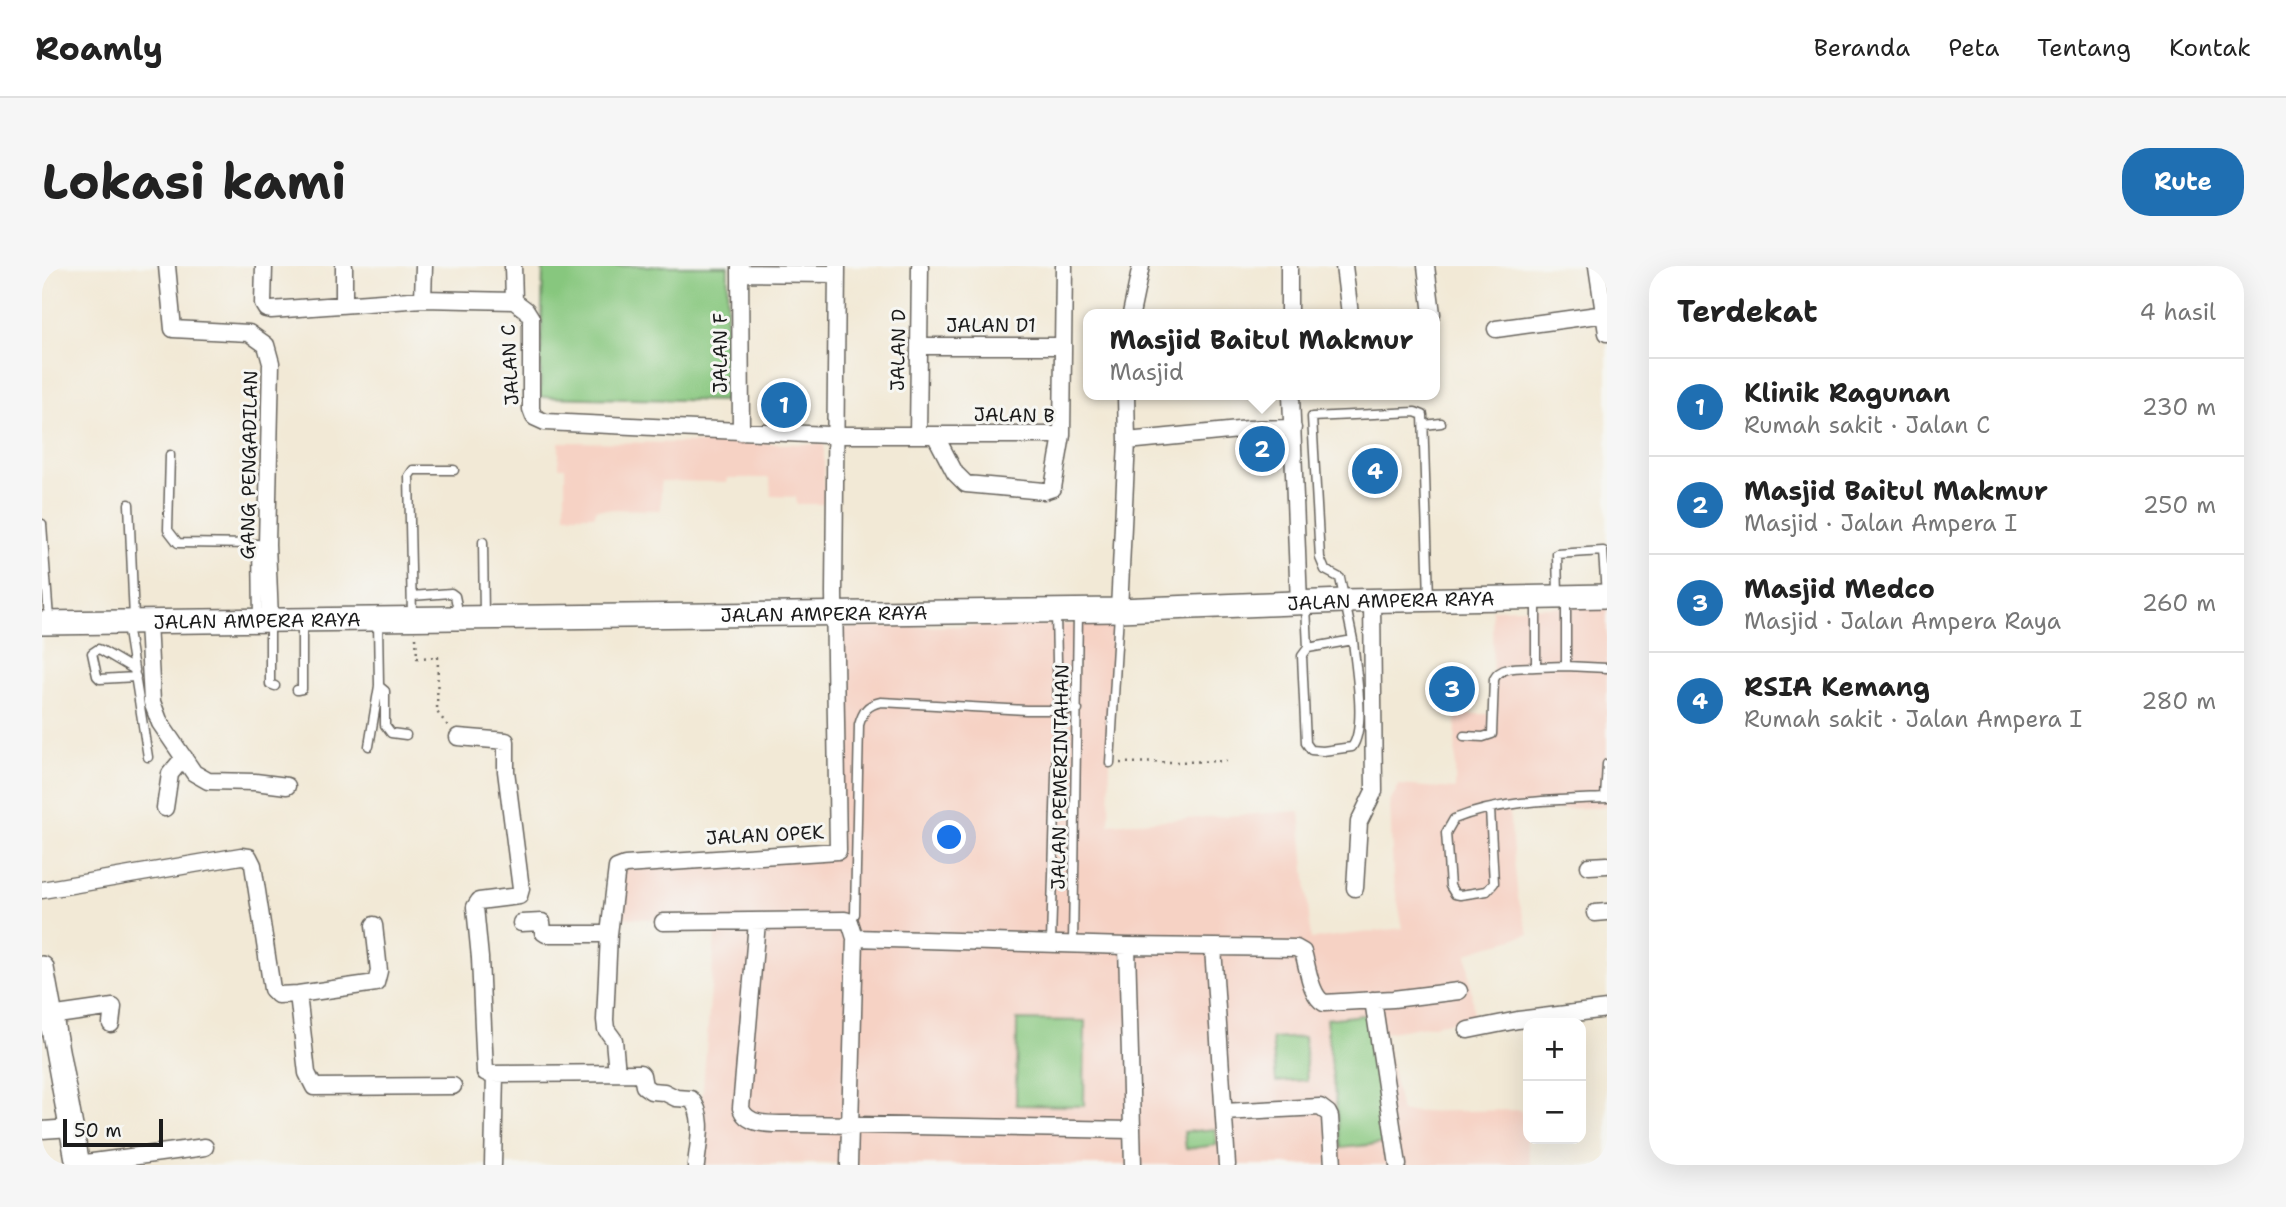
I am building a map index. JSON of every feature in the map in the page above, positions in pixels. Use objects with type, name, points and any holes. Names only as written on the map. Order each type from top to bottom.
[{"type":"street","name":"GANG PENGADILAN","points":[[167,266],[173,329],[249,333],[266,345],[271,363],[264,620]]},
{"type":"street","name":"JALAN C","points":[[264,266],[263,304],[266,309],[271,310],[423,299],[514,301],[526,310],[531,318],[531,409],[538,420],[835,435]]},
{"type":"street","points":[[344,266],[344,305]]},
{"type":"street","points":[[423,299],[424,266]]},
{"type":"street","points":[[513,266],[514,301]]},
{"type":"street","name":"JALAN D","points":[[918,435],[920,266]]},
{"type":"street","points":[[1062,435],[1064,266]]},
{"type":"street","points":[[1132,309],[1141,266]]},
{"type":"street","points":[[1289,266],[1289,309]]},
{"type":"street","points":[[1344,266],[1349,309]]},
{"type":"street","points":[[1426,266],[1431,309]]},
{"type":"street","points":[[1597,266],[1607,333]]},
{"type":"street","name":"JALAN F","points":[[741,432],[740,270],[837,270]]},
{"type":"street","points":[[834,613],[837,270]]},
{"type":"street","points":[[1496,330],[1605,314]]},
{"type":"street","name":"JALAN D1","points":[[919,346],[1063,346]]},
{"type":"street","points":[[1119,610],[1127,441],[1126,400]]},
{"type":"street","points":[[1291,400],[1303,604]]},
{"type":"street","points":[[1127,441],[1249,429],[1293,428]]},
{"type":"street","name":"JALAN B","points":[[835,435],[918,435],[935,435],[1062,435],[1055,485],[1044,491],[966,484],[955,473],[935,435]]},
{"type":"street","name":"JALAN AMPERA RAYA","points":[[46,623],[1119,610],[1344,601],[1607,596]]},
{"type":"street","points":[[1356,888],[1359,822],[1374,791],[1372,601]]},
{"type":"street","name":"JALAN OPEK","points":[[617,1073],[614,1040],[605,1027],[609,934],[616,871],[619,866],[838,851],[834,613]]},
{"type":"street","points":[[138,622],[149,656],[152,702],[160,723],[194,774],[203,780],[287,786]]},
{"type":"street","points":[[458,737],[507,742],[506,771],[521,893],[516,897],[479,901],[475,906],[485,1070],[488,1074],[640,1073],[644,1086],[651,1091],[693,1101],[699,1110],[696,1165]]},
{"type":"street","points":[[165,808],[170,774],[184,757]]},
{"type":"street","points":[[42,890],[241,856],[249,857],[253,865],[272,989],[278,995],[298,995],[376,983],[379,971],[374,925]]},
{"type":"street","points":[[1589,866],[1607,865]]},
{"type":"street","points":[[663,922],[845,920],[852,930],[849,1165]]},
{"type":"street","points":[[520,923],[542,922],[544,934],[609,934]]},
{"type":"street","points":[[757,922],[742,1112],[755,1122],[1132,1130]]},
{"type":"street","points":[[852,930],[1051,943],[1296,948],[1303,953],[1319,1000],[1333,1004],[1459,991]]},
{"type":"street","points":[[1127,946],[1133,1165]]},
{"type":"street","points":[[1213,947],[1227,1165]]},
{"type":"street","points":[[42,968],[49,1030],[78,1165],[205,1147]]},
{"type":"street","points":[[298,995],[307,1073],[314,1087],[453,1086]]},
{"type":"street","points":[[1373,1000],[1398,1165]]},
{"type":"street","points":[[49,1030],[115,1003],[111,1024]]},
{"type":"street","points":[[1562,1018],[1607,1009]]},
{"type":"street","points":[[1468,1030],[1523,1023]]},
{"type":"street","points":[[493,1165],[495,1074]]},
{"type":"street","points":[[1224,1112],[1320,1107],[1330,1117],[1333,1165]]},
{"type":"street","points":[[42,1130],[71,1128]]},
{"type":"lane","points":[[1353,640],[1308,648],[1302,656],[1306,743],[1311,750],[1352,747],[1357,741],[1360,727],[1353,640],[1340,578],[1325,570],[1320,558],[1312,417],[1415,412],[1423,415],[1429,601]]},
{"type":"lane","points":[[1425,425],[1441,423]]},
{"type":"lane","points":[[170,455],[168,530],[178,543],[257,544],[270,684],[275,686]]},
{"type":"lane","points":[[413,619],[409,476],[413,470],[454,470]]},
{"type":"lane","points":[[129,504],[138,622],[136,674],[148,757]]},
{"type":"lane","points":[[42,524],[46,623]]},
{"type":"lane","points":[[483,542],[484,619]]},
{"type":"lane","points":[[1536,667],[1554,597],[1557,554],[1603,551],[1607,596]]},
{"type":"lane","points":[[412,596],[451,593],[455,596],[460,619]]},
{"type":"lane","points":[[1554,597],[1566,666]]},
{"type":"lane","points":[[1303,604],[1308,648]]},
{"type":"lane","name":"JALAN PEMERINTAHAN","points":[[1067,610],[1078,710],[1073,943]]},
{"type":"lane","name":"JALAN PEMERINTAHAN","points":[[1051,943],[1058,710],[1067,610]]},
{"type":"lane","points":[[1110,763],[1119,610]]},
{"type":"lane","points":[[297,690],[302,689],[302,620]]},
{"type":"lane","points":[[369,747],[379,686],[378,620]]},
{"type":"lane","points":[[97,649],[101,650],[136,674],[100,679],[92,653],[97,649]]},
{"type":"lane","points":[[1464,736],[1483,737],[1492,734],[1494,680],[1497,673],[1505,669],[1566,666],[1607,668]]},
{"type":"lane","points":[[379,686],[385,691],[385,726],[391,733],[406,735]]},
{"type":"lane","points":[[852,930],[855,914],[859,725],[863,712],[871,704],[881,702],[1078,710]]},
{"type":"lane","points":[[1490,808],[1494,883],[1487,891],[1460,895],[1450,886],[1447,829],[1454,819],[1490,808],[1606,798],[1607,764]]},
{"type":"path","points":[[413,619],[417,658],[438,657],[437,712],[458,737]]},
{"type":"path","points":[[1110,763],[1227,761]]},
{"type":"shaded area","points":[[559,442],[824,444],[824,504],[796,504],[796,497],[771,496],[770,478],[728,478],[727,482],[661,481],[661,510],[596,509],[595,515],[565,515],[565,467],[559,467]]},
{"type":"shaded area","points":[[1607,605],[1607,807],[1509,812],[1518,898],[1529,934],[1467,953],[1474,1018],[1384,1033],[1401,1112],[1521,1110],[1523,1144],[1527,1144],[1531,1165],[697,1165],[716,923],[617,917],[617,854],[840,852],[840,628],[1112,624],[1109,824],[1300,811],[1311,939],[1403,928],[1393,878],[1390,802],[1399,785],[1455,789],[1456,714],[1493,714],[1492,609]]},
{"type":"green space","points":[[543,266],[728,266],[725,401],[540,397]]},
{"type":"green space","points":[[1372,1014],[1387,1143],[1341,1148],[1326,1019]]},
{"type":"green space","points":[[1017,1020],[1085,1021],[1084,1106],[1016,1105]]},
{"type":"green space","points":[[1304,1037],[1307,1080],[1276,1082],[1272,1039]]},
{"type":"green space","points":[[1215,1129],[1217,1145],[1186,1149],[1184,1132]]},
{"type":"place","name":"Klinik Ragunan","points":[[784,405]]},
{"type":"place","name":"Masjid Baitul Makmur","points":[[1262,449]]},
{"type":"place","name":"RSIA Kemang","points":[[1375,471]]},
{"type":"place","name":"Masjid Medco","points":[[1452,689]]}]
